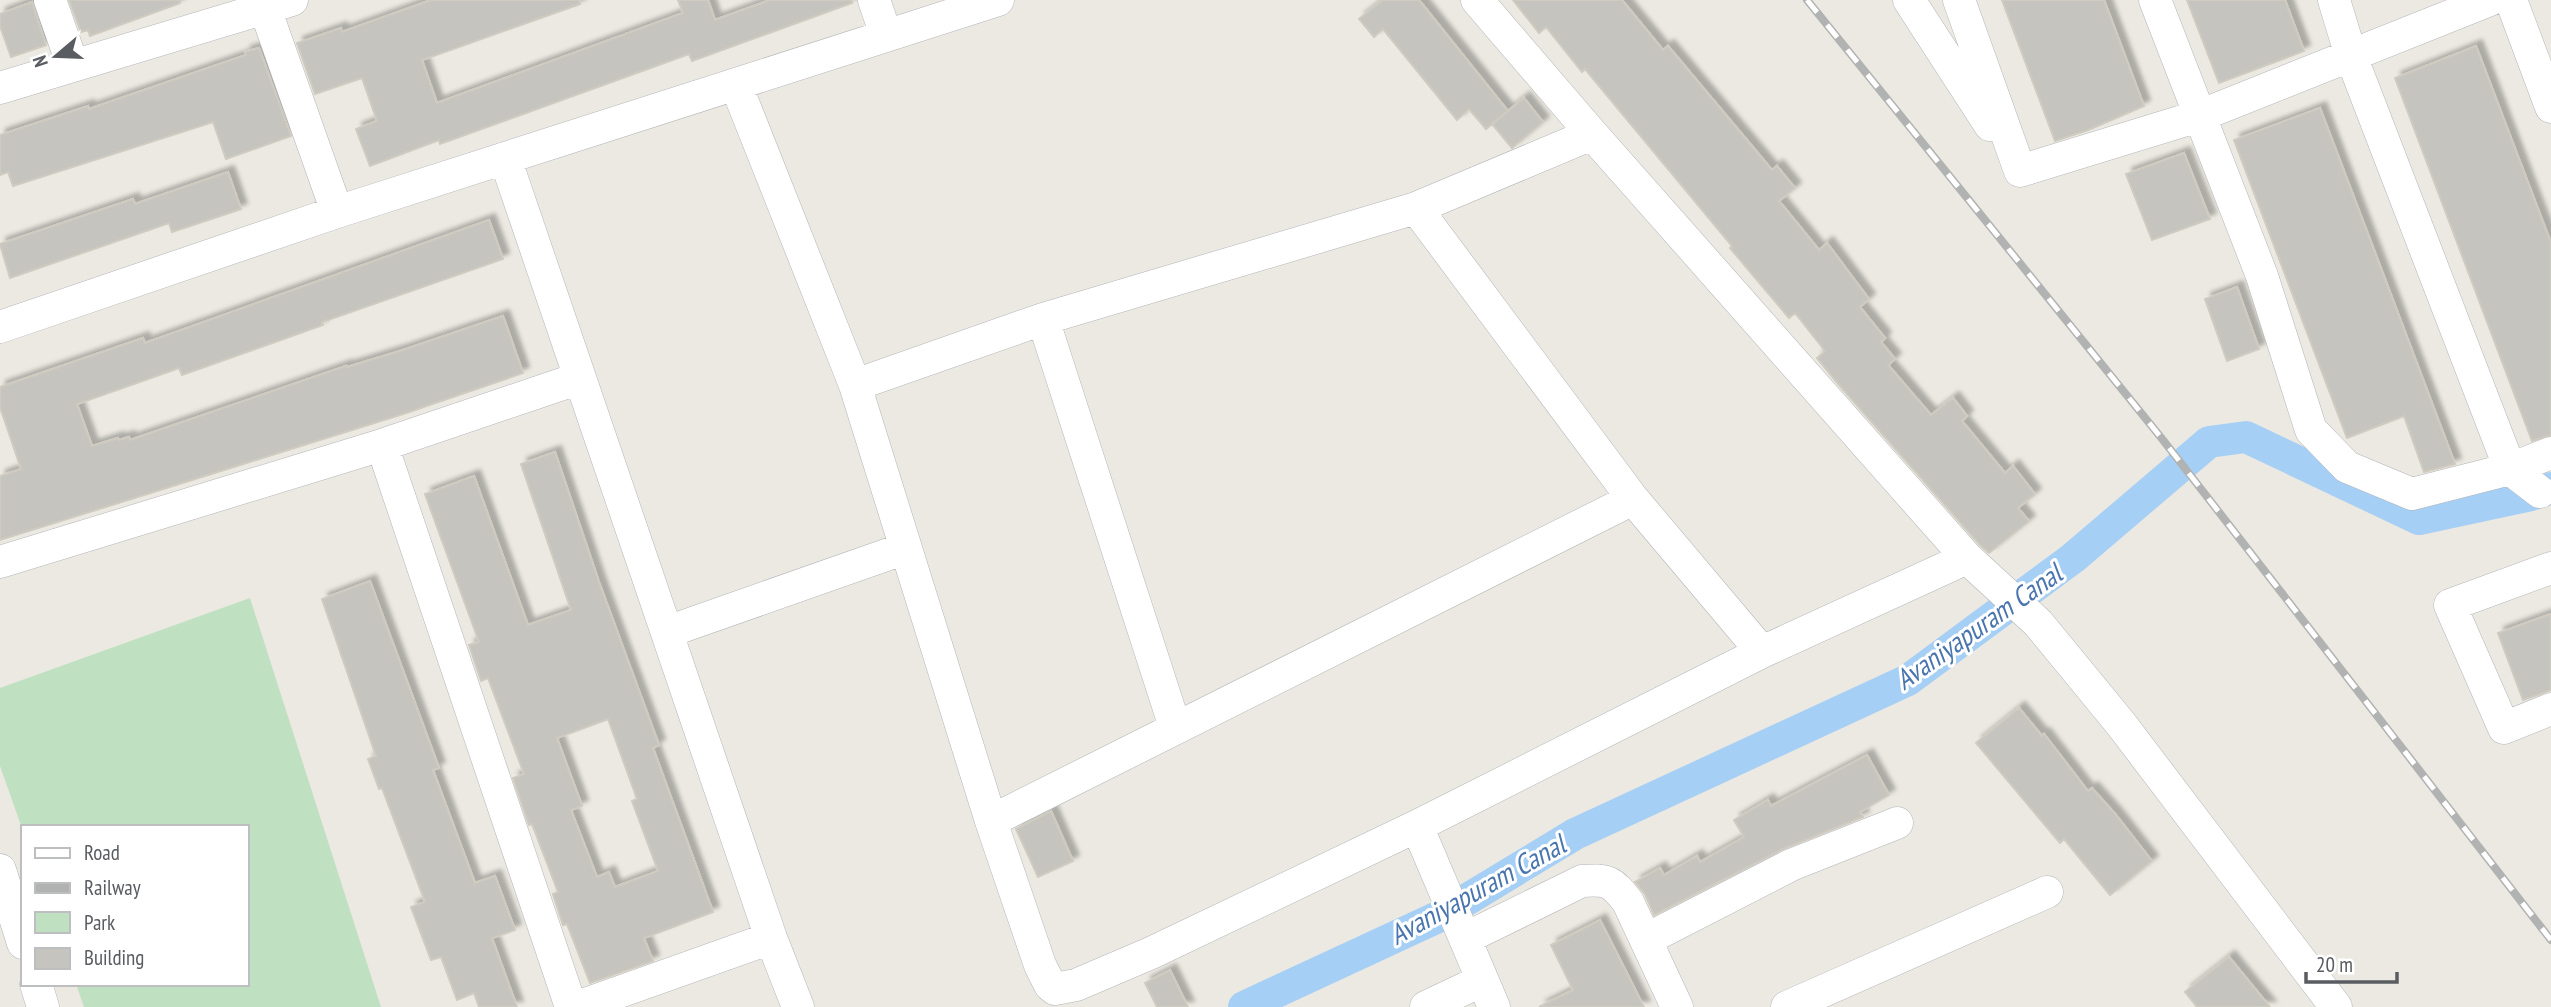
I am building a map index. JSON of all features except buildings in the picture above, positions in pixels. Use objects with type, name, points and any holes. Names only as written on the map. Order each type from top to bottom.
[{"type":"street","points":[[50,0],[73,66]]},
{"type":"street","points":[[874,0],[886,35]]},
{"type":"street","points":[[0,327],[337,212],[998,0]]},
{"type":"street","points":[[1477,0],[1967,558],[2038,624],[2121,724],[2336,1007]]},
{"type":"street","points":[[1909,0],[2020,171]]},
{"type":"street","points":[[1959,0],[2020,171]]},
{"type":"street","points":[[2155,0],[2262,276],[2311,430],[2347,467],[2412,494],[2510,469],[2551,453]]},
{"type":"street","points":[[2333,0],[2351,57],[2510,469],[2540,492]]},
{"type":"street","points":[[2020,171],[2199,116],[2490,0]]},
{"type":"street","points":[[2511,0],[2551,107]]},
{"type":"street","points":[[0,88],[273,3],[337,212]]},
{"type":"street","points":[[736,85],[855,385],[991,821],[1040,965],[1050,985],[1055,989],[1062,989],[1152,953],[1417,827],[1762,652],[1967,558]]},
{"type":"street","points":[[855,385],[1043,319],[1416,208],[1592,134]]},
{"type":"street","points":[[505,158],[771,938],[798,1007]]},
{"type":"street","points":[[1416,208],[1633,499],[1762,652]]},
{"type":"street","points":[[1043,319],[1175,727]]},
{"type":"street","points":[[0,562],[382,445],[580,378]]},
{"type":"street","points":[[382,445],[572,1007]]},
{"type":"street","points":[[991,821],[1633,499]]},
{"type":"street","points":[[667,632],[906,548]]},
{"type":"street","points":[[2551,568],[2450,605],[2504,728],[2551,709]]},
{"type":"street","points":[[1647,939],[1791,865],[1897,823]]},
{"type":"street","points":[[1417,827],[1487,994],[1426,1007]]},
{"type":"street","points":[[0,870],[21,937]]},
{"type":"street","points":[[1464,934],[1582,881],[1603,880],[1616,887],[1628,902],[1677,1007]]},
{"type":"street","points":[[1787,1007],[2047,892]]},
{"type":"street","points":[[578,1007],[771,938]]},
{"type":"street","points":[[37,986],[43,1007]]},
{"type":"green space","points":[[250,598],[381,1007],[84,1007],[77,986],[248,986],[248,825],[21,825],[0,766],[0,688]]},
{"type":"waterway","name":"Avaniyapuram Canal","points":[[1244,1007],[1438,917],[1575,834],[1908,680],[2073,558],[2209,442],[2246,437],[2419,519],[2531,495],[2551,488]]},
{"type":"railway","points":[[1807,0],[2163,440],[2551,940]]}]
